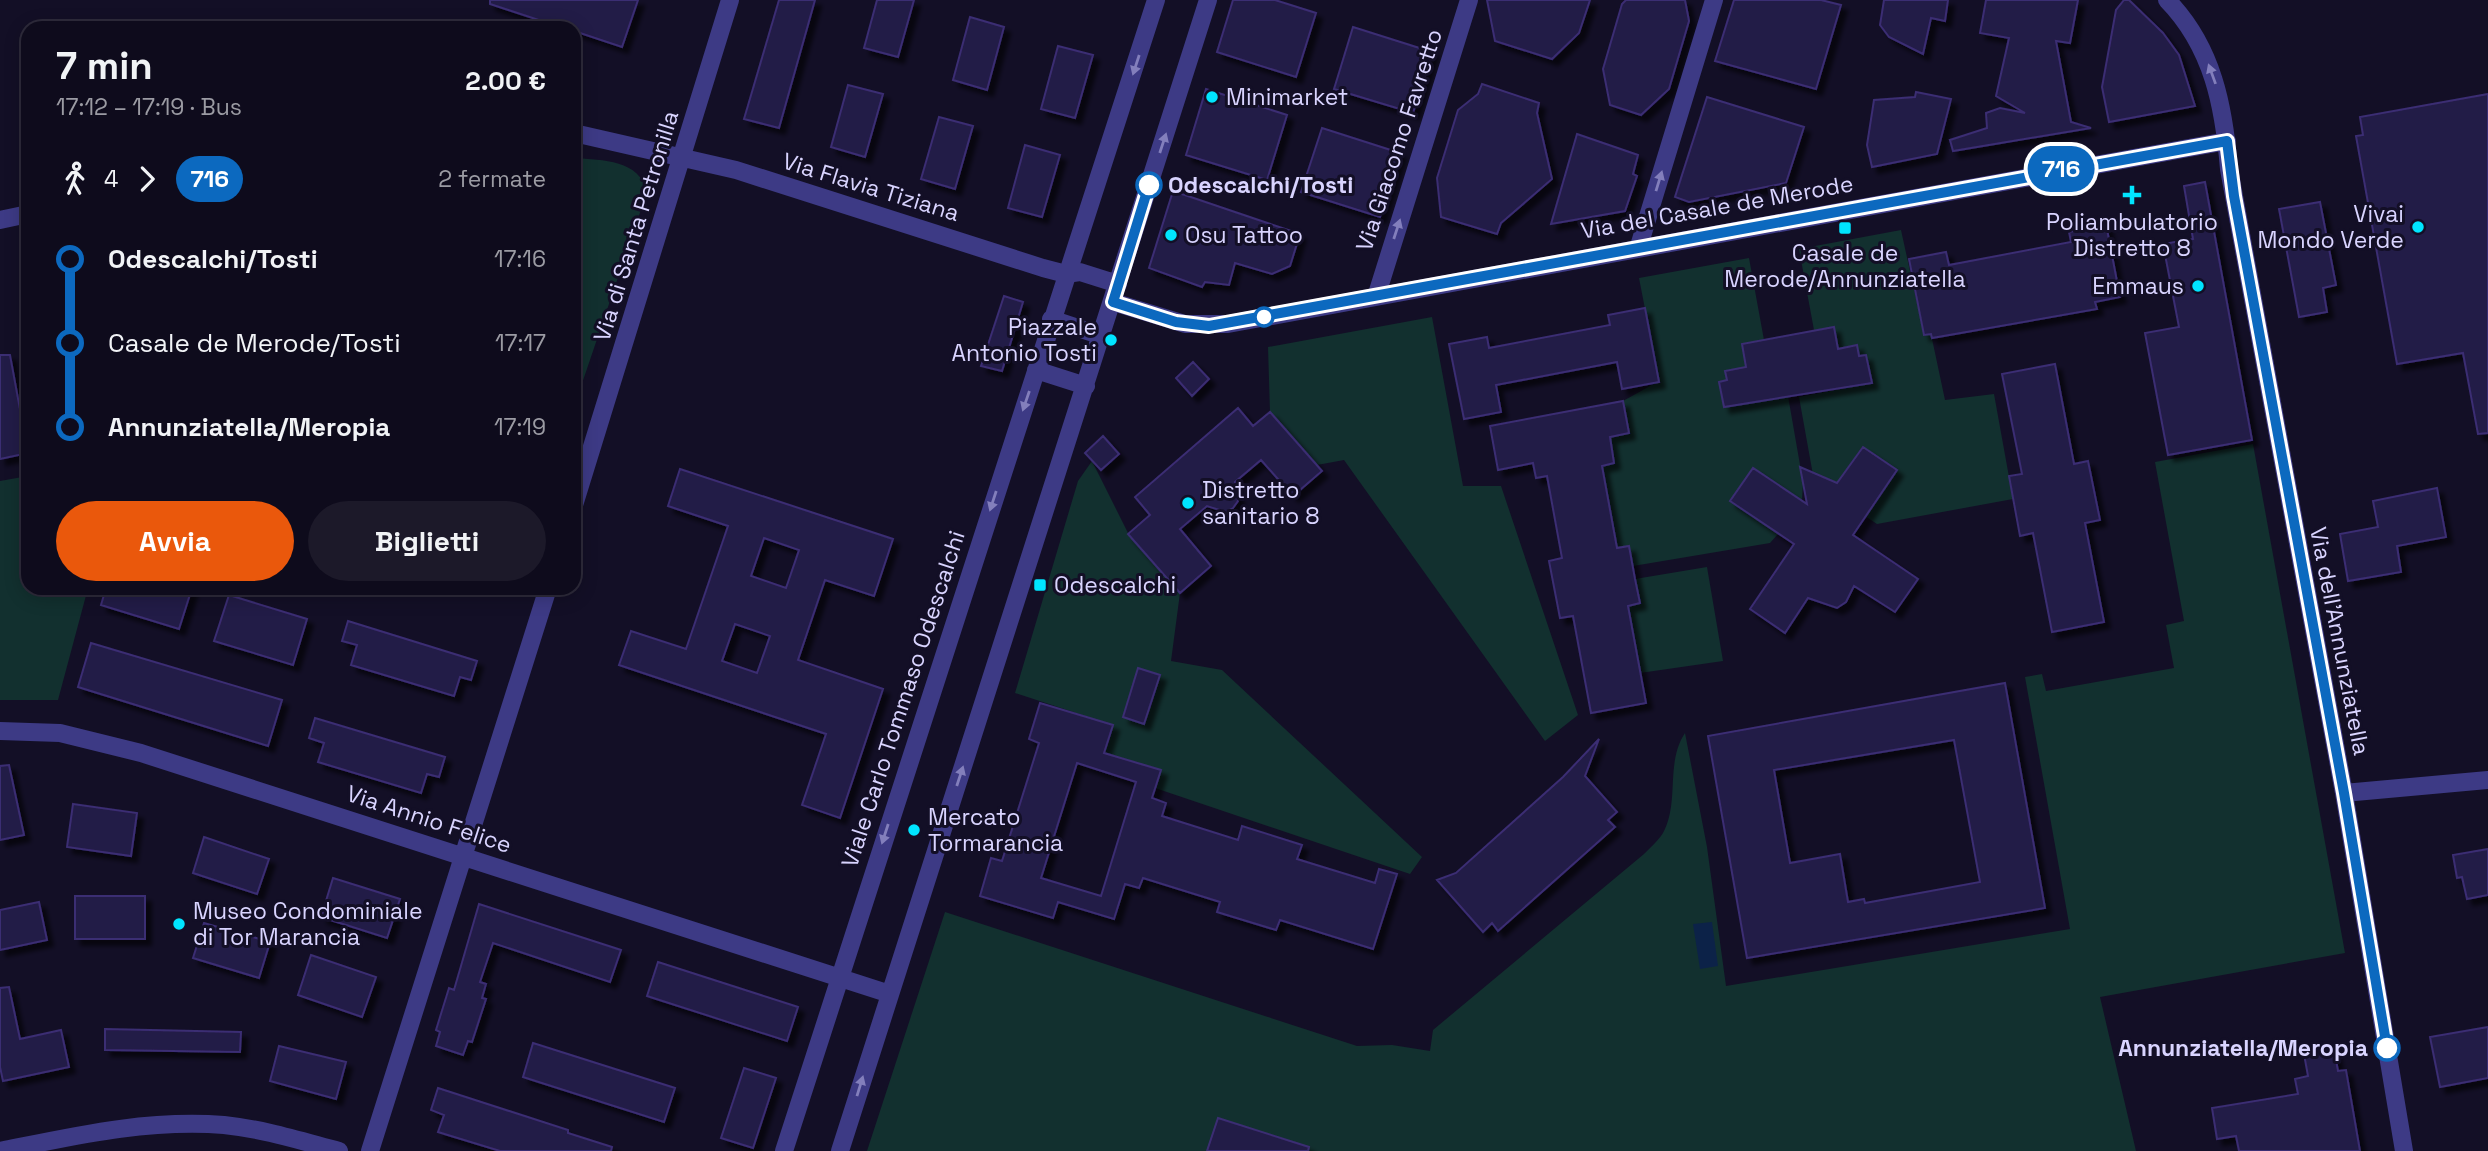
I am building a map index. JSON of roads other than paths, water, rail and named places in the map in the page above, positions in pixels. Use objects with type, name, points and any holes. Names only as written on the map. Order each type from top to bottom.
[{"type":"street","name":"Via di Santa Petronilla","points":[[581,483],[730,0]]},
{"type":"street","points":[[1086,386],[1036,370],[1156,0]]},
{"type":"street","points":[[840,1151],[1208,0]]},
{"type":"street","name":"Via Giacomo Favretto","points":[[1377,294],[1469,0]]},
{"type":"street","points":[[1639,246],[1714,0]]},
{"type":"street","name":"Via dell'Annunziatella","points":[[2167,0],[2193,31],[2208,62],[2222,105],[2267,385],[2344,793],[2404,1151]]},
{"type":"street","name":"Via Flavia Tiziana","points":[[581,134],[683,156],[1066,274]]},
{"type":"street","name":"Via del Casale de Merode","points":[[1113,302],[1176,322],[1217,326],[1639,246],[2227,141]]},
{"type":"street","points":[[0,220],[21,216]]},
{"type":"street","points":[[1066,274],[1080,272],[1118,284]]},
{"type":"street","points":[[1051,319],[1102,336]]},
{"type":"street","name":"Viale Carlo Tommaso Odescalchi","points":[[784,1151],[1036,370]]},
{"type":"street","points":[[370,1151],[546,595]]},
{"type":"street","name":"Via Annio Felice","points":[[0,732],[43,731],[105,742],[839,977]]},
{"type":"street","points":[[2344,793],[2488,780]]},
{"type":"street","points":[[839,977],[890,994]]},
{"type":"street","points":[[0,1151],[108,1129],[180,1124],[226,1126],[264,1132],[339,1151]]},
{"type":"water","points":[[1712,922],[1718,966],[1700,969],[1693,924]]},
{"type":"place","name":"Minimarket","points":[[1212,97]]},
{"type":"place","name":"Odescalchi/Tosti","points":[[1149,185]]},
{"type":"place","name":"Poliambulatorio Distretto 8","points":[[2132,195]]},
{"type":"place","name":"Vivai Mondo Verde","points":[[2418,227]]},
{"type":"place","name":"Casale de Merode/Annunziatella","points":[[1845,228]]},
{"type":"place","name":"Osu Tattoo","points":[[1171,235]]},
{"type":"place","name":"Emmaus","points":[[2198,286]]},
{"type":"place","name":"Piazzale Antonio Tosti","points":[[1111,340]]},
{"type":"place","name":"Distretto sanitario 8","points":[[1188,503]]},
{"type":"place","name":"Odescalchi","points":[[1040,585]]},
{"type":"place","name":"Mercato Tormarancia","points":[[914,830]]},
{"type":"place","name":"Museo Condominiale di Tor Marancia","points":[[179,924]]},
{"type":"place","name":"Annunziatella/Meropia","points":[[2387,1048]]}]
